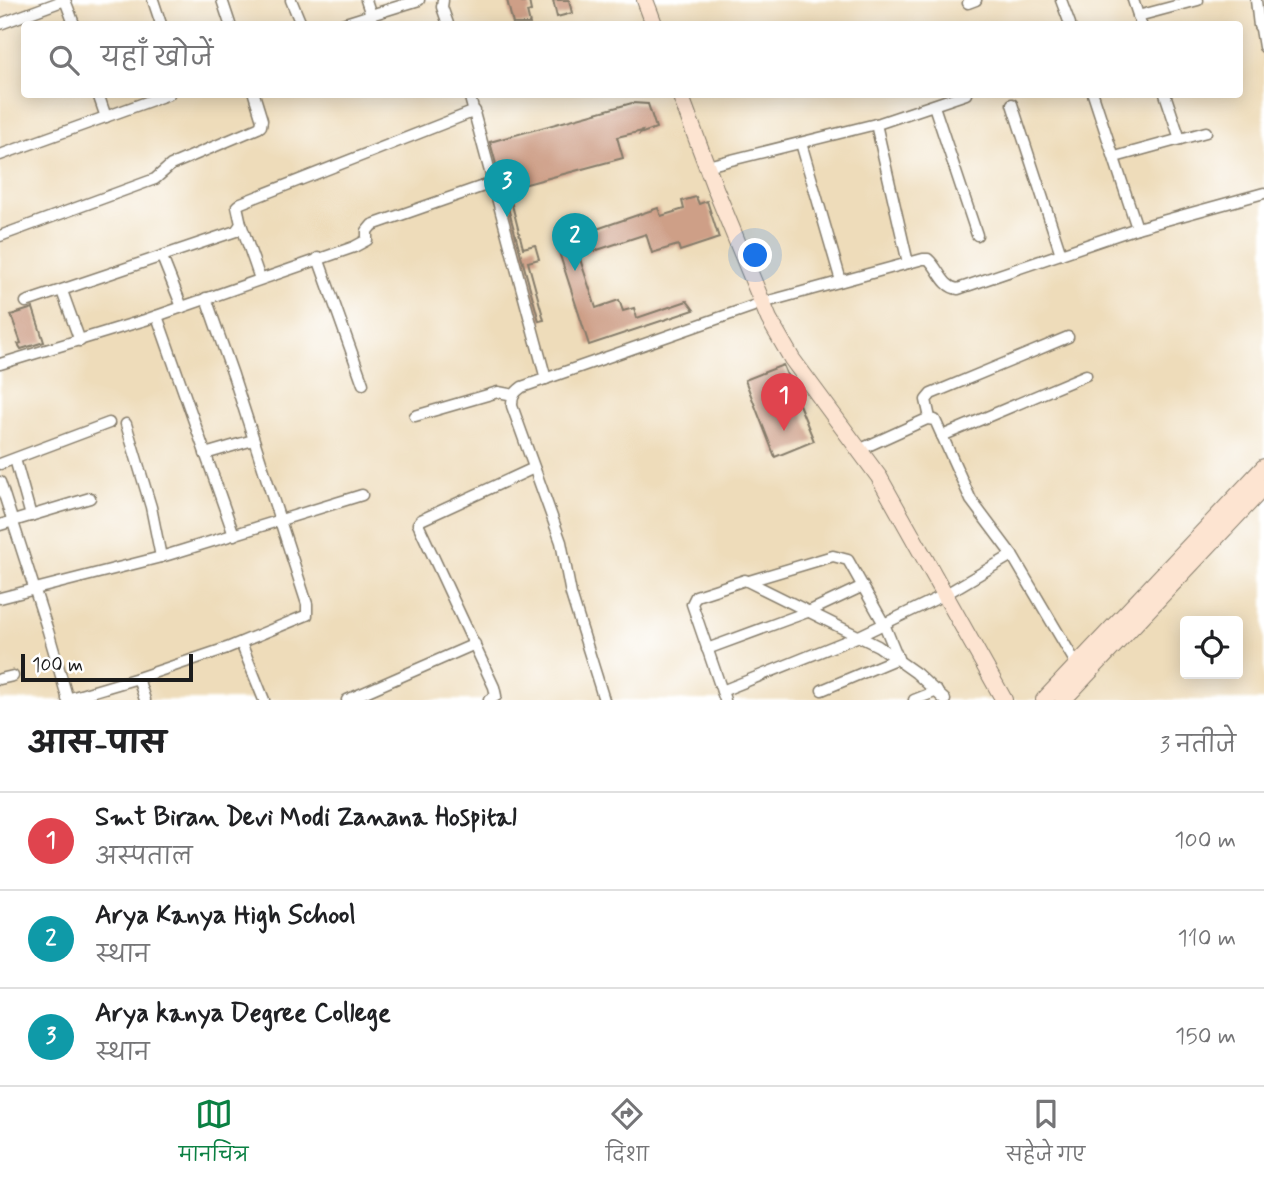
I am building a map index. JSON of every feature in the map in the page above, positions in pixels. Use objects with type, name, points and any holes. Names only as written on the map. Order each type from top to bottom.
[{"type":"main road","points":[[645,0],[653,21]]},
{"type":"main road","points":[[681,98],[762,303],[792,359],[861,449],[1004,700]]},
{"type":"main road","points":[[1044,700],[1077,665],[1257,493],[1264,467]]},
{"type":"main road","points":[[1063,700],[1165,582]]},
{"type":"street","points":[[0,24],[65,0],[73,21]]},
{"type":"street","points":[[153,0],[160,21]]},
{"type":"street","points":[[222,0],[229,21]]},
{"type":"street","points":[[291,0],[300,21]]},
{"type":"street","points":[[366,0],[371,15]]},
{"type":"street","points":[[352,21],[419,0]]},
{"type":"street","points":[[443,0],[446,21]]},
{"type":"street","points":[[1061,0],[1069,21]]},
{"type":"street","points":[[1133,0],[1140,20],[1198,0]]},
{"type":"street","points":[[1256,0],[1264,47]]},
{"type":"street","points":[[99,98],[106,117]]},
{"type":"street","points":[[0,155],[158,98]]},
{"type":"street","points":[[0,236],[155,180],[171,165],[258,128],[262,120],[255,98]]},
{"type":"street","points":[[470,98],[546,379]]},
{"type":"street","points":[[706,166],[876,124],[955,98]]},
{"type":"street","points":[[1094,98],[1137,228]]},
{"type":"street","points":[[1166,98],[1180,139]]},
{"type":"street","points":[[1012,104],[1061,254]]},
{"type":"street","points":[[934,106],[977,235]]},
{"type":"street","points":[[260,279],[237,206],[475,111]]},
{"type":"street","points":[[876,124],[908,263]]},
{"type":"street","points":[[1115,158],[1206,132]]},
{"type":"street","points":[[801,143],[841,281]]},
{"type":"street","points":[[0,365],[157,316],[364,242],[372,225],[492,183]]},
{"type":"street","points":[[604,700],[571,594],[561,542],[512,406],[514,395],[522,387],[762,303],[908,263],[928,259],[946,284],[952,289],[958,289],[1137,228],[1264,193]]},
{"type":"street","points":[[26,302],[229,234],[236,231],[241,224]]},
{"type":"street","points":[[162,257],[182,307]]},
{"type":"street","points":[[318,258],[363,384]]},
{"type":"street","points":[[62,291],[80,341]]},
{"type":"street","points":[[0,482],[68,699],[241,643],[307,615],[307,604],[206,298]]},
{"type":"street","points":[[157,316],[234,536]]},
{"type":"street","points":[[930,418],[926,400],[932,394],[1068,337]]},
{"type":"street","points":[[942,436],[1086,375]]},
{"type":"street","points":[[415,416],[498,392],[514,395]]},
{"type":"street","points":[[861,449],[930,418]]},
{"type":"street","points":[[930,418],[935,420],[971,500],[1012,555],[1077,665]]},
{"type":"street","points":[[0,464],[109,423]]},
{"type":"street","points":[[126,424],[161,556]]},
{"type":"street","points":[[205,454],[253,440]]},
{"type":"street","points":[[15,459],[31,516]]},
{"type":"street","points":[[489,700],[496,693],[420,529],[419,521],[534,468]]},
{"type":"street","points":[[0,598],[234,536],[362,495]]},
{"type":"street","points":[[0,525],[90,498]]},
{"type":"street","points":[[898,658],[884,624],[848,560],[838,555],[749,581],[738,581],[693,599],[693,609],[723,695],[859,636],[884,624],[946,594],[1012,555]]},
{"type":"street","points":[[749,581],[898,658],[941,696]]},
{"type":"street","points":[[707,649],[810,611],[863,586]]},
{"type":"street","points":[[241,643],[264,700]]},
{"type":"street","points":[[347,700],[475,644]]},
{"type":"street","points":[[822,690],[898,658]]},
{"type":"street","points":[[0,679],[13,677]]},
{"type":"street","points":[[138,678],[145,700]]},
{"type":"street","points":[[914,700],[941,696]]},
{"type":"building","points":[[507,0],[529,1],[531,11],[527,12],[529,21],[512,21]]},
{"type":"building","points":[[553,0],[569,0],[572,13],[557,17]]},
{"type":"building","points":[[632,103],[648,104],[656,128],[640,134],[642,131],[617,137],[623,158],[508,189],[523,248],[535,245],[539,259],[528,262],[544,320],[539,321],[490,142]]},
{"type":"building","points":[[696,197],[699,204],[707,201],[719,238],[680,251],[678,245],[652,253],[646,234],[579,256],[596,308],[619,300],[623,311],[634,308],[637,318],[687,301],[694,310],[589,345],[556,243],[658,208],[661,216],[684,209],[682,201]]},
{"type":"building","points":[[33,308],[44,342],[21,349],[11,315]]},
{"type":"building","points":[[783,365],[814,441],[775,457],[745,380]]},
{"type":"place","name":"Arya kanya Degree College","points":[[507,217]]},
{"type":"place","name":"Arya Kanya High School","points":[[575,271]]},
{"type":"place","name":"Smt Biran Devi Modi Zanana Hospital","points":[[784,431]]}]
